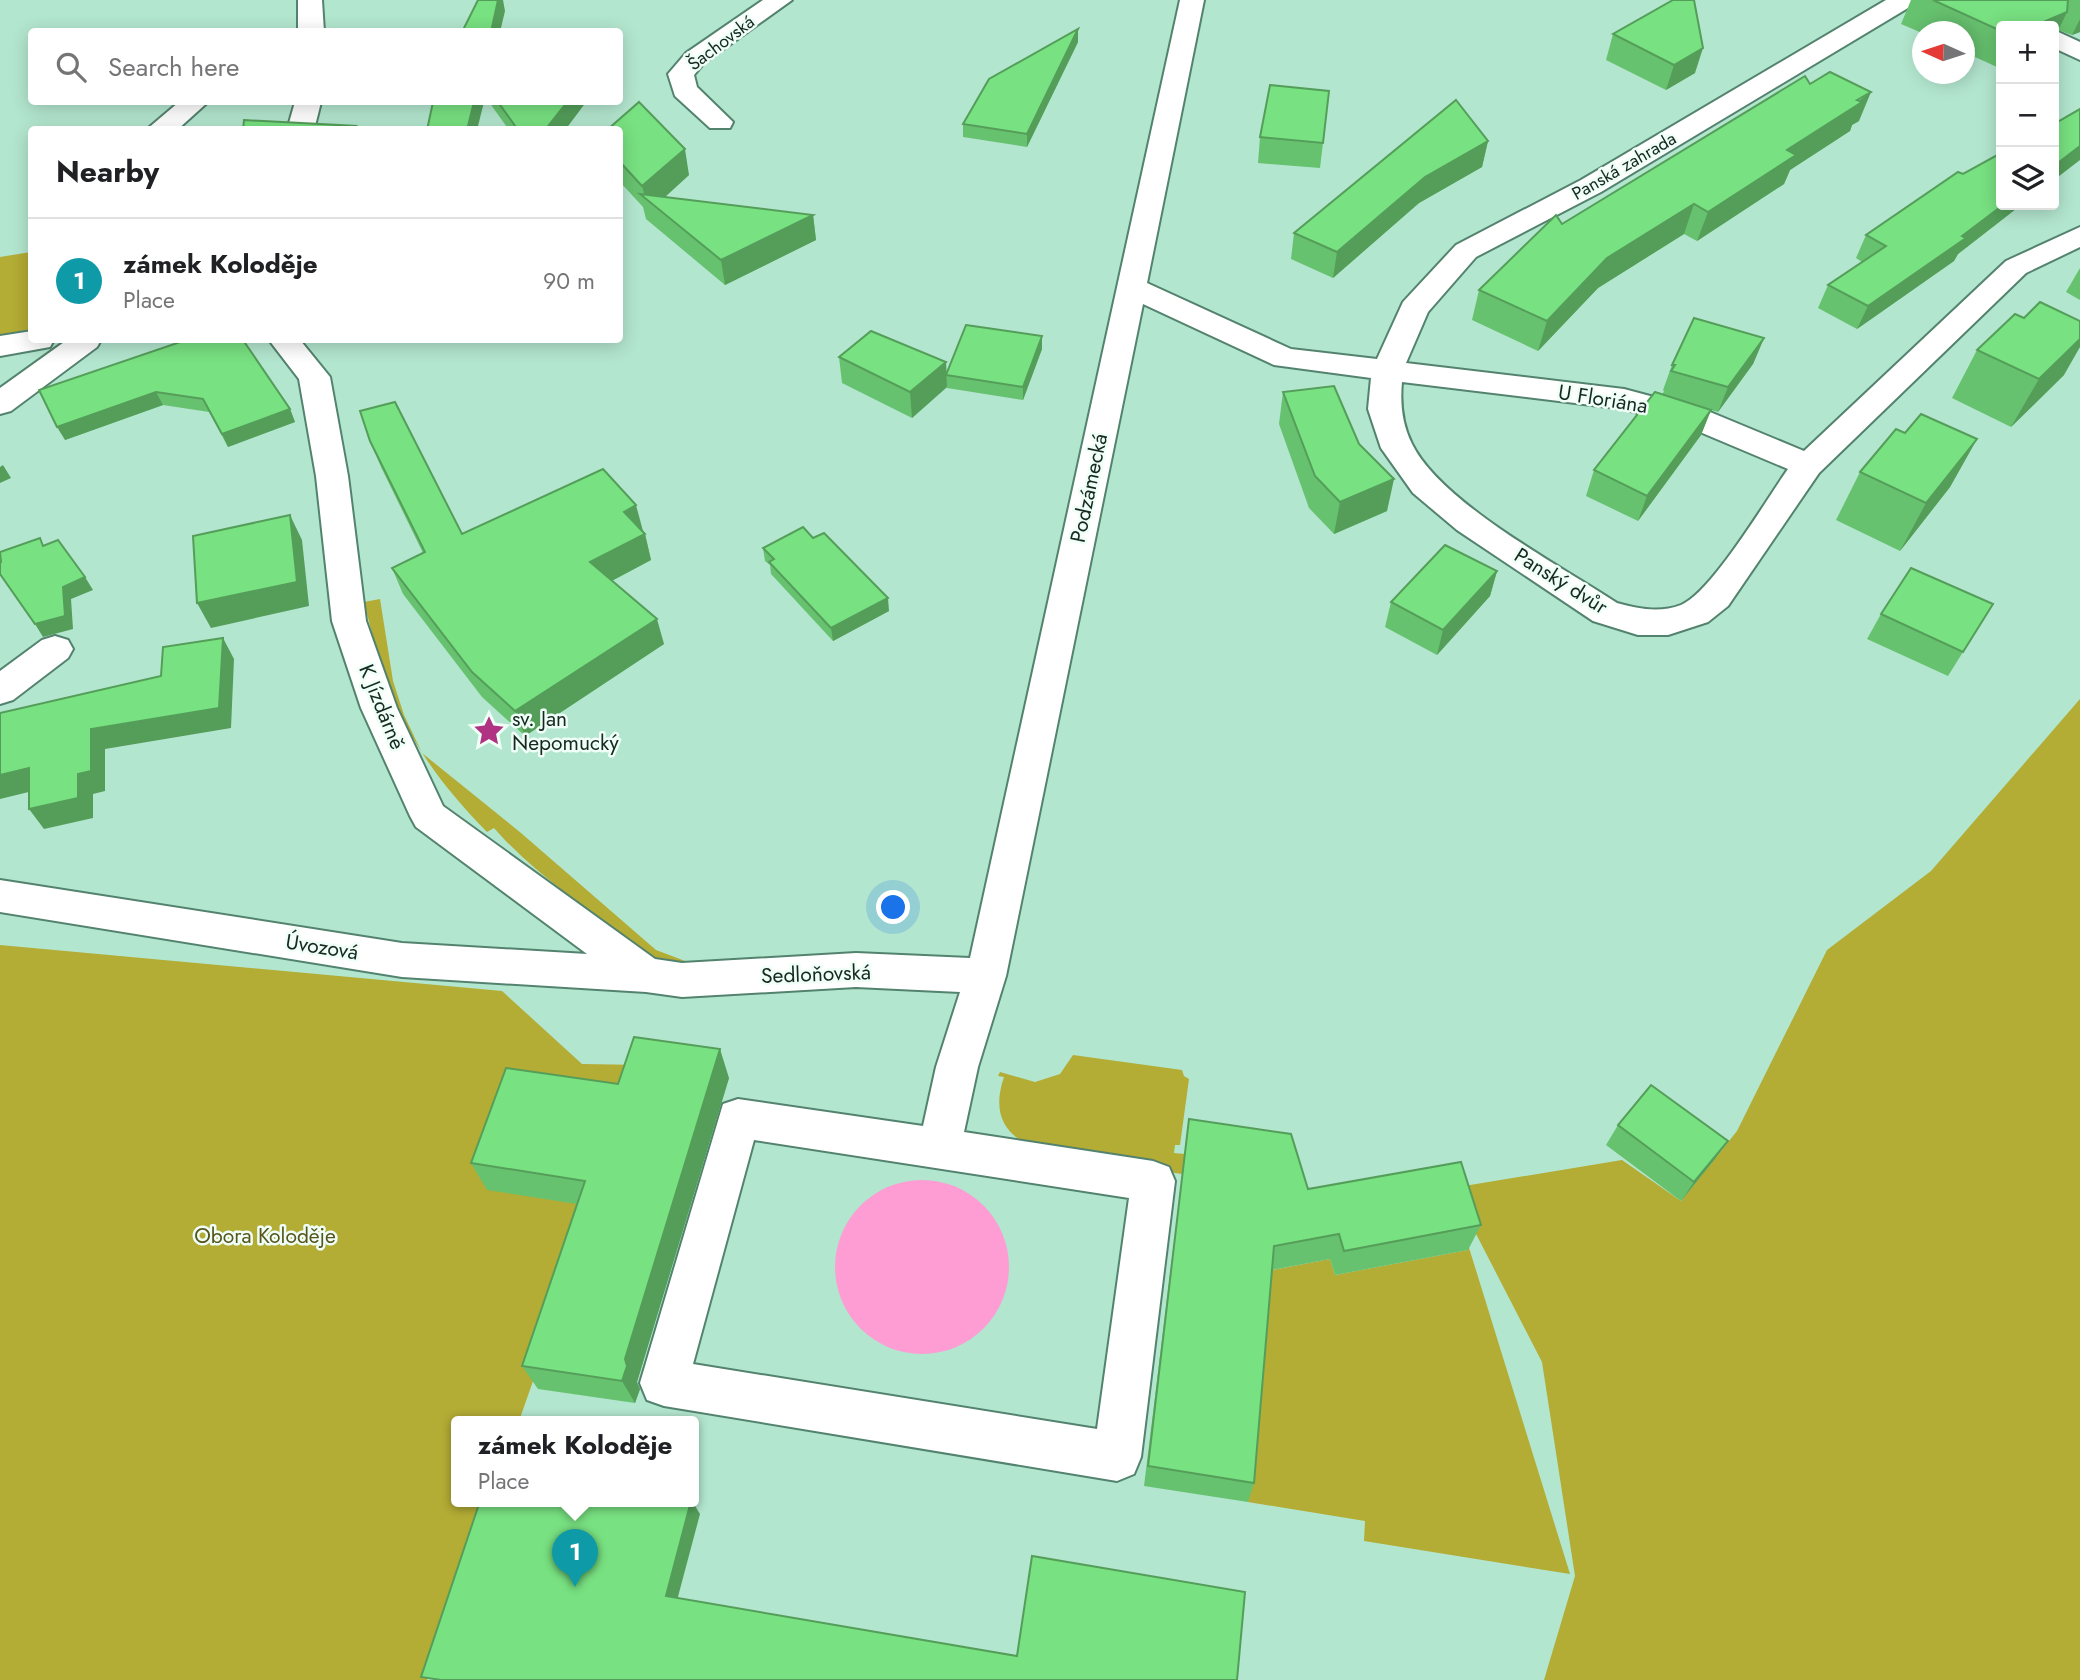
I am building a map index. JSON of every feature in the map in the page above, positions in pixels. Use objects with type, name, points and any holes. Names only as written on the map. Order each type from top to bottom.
[{"type":"street","name":"Šachovská","points":[[720,122],[684,90],[681,74],[695,58],[780,0]]},
{"type":"street","name":"Podzámecká","points":[[939,1150],[957,1067],[986,976],[1192,0]]},
{"type":"street","name":"Panská zahrada","points":[[1387,372],[1414,309],[1466,251],[1591,186],[1903,0]]},
{"type":"street","points":[[2059,41],[2080,52]]},
{"type":"street","points":[[164,126],[191,105]]},
{"type":"street","points":[[301,126],[307,105]]},
{"type":"street","points":[[1808,465],[2016,267],[2080,236]]},
{"type":"street","name":"U Floriána","points":[[1131,287],[1284,358],[1624,399],[1699,419],[1808,465]]},
{"type":"street","points":[[0,346],[28,342]]},
{"type":"street","points":[[0,404],[82,343]]},
{"type":"street","name":"K Jízdárně","points":[[286,343],[314,377],[332,476],[349,621],[379,708],[429,816],[646,975]]},
{"type":"street","name":"Panský dvůr","points":[[1387,372],[1384,409],[1397,447],[1425,485],[1469,522],[1605,612],[1638,622],[1668,622],[1696,613],[1716,597],[1808,465]]},
{"type":"street","points":[[0,690],[55,649]]},
{"type":"street","name":"Úvozová","points":[[0,895],[402,960],[646,975]]},
{"type":"street","name":"Sedloňovská","points":[[646,975],[682,980],[856,970],[986,976]]},
{"type":"street","points":[[738,1118],[939,1150],[1153,1181],[1117,1457],[664,1383],[738,1118]]},
{"type":"green space","points":[[28,252],[28,330],[0,336],[0,257]]},
{"type":"green space","points":[[380,599],[393,681],[404,715],[421,750],[394,700],[373,638],[364,602]]},
{"type":"green space","points":[[2080,699],[2080,1680],[1544,1680],[1575,1576],[1542,1362],[1456,1195],[1453,1196],[1570,1574],[1364,1541],[1365,1521],[1248,1502],[1267,1271],[1330,1259],[1335,1275],[1468,1250],[1271,1218],[1622,1160],[1681,1201],[1737,1131],[1827,950],[1931,871]]},
{"type":"green space","points":[[423,754],[521,833],[656,950],[693,964],[655,958],[636,950],[639,947],[545,877],[494,828],[487,832],[461,804]]},
{"type":"green space","name":"Obora Koloděje","points":[[0,945],[502,991],[582,1064],[644,1065],[521,1416],[451,1416],[451,1507],[488,1507],[427,1680],[0,1680]]},
{"type":"green space","points":[[1073,1055],[1182,1070],[1184,1076],[1189,1079],[1180,1145],[1175,1145],[1174,1153],[1185,1154],[1182,1174],[1062,1156],[1025,1143],[1011,1133],[1002,1119],[999,1100],[1004,1077],[998,1076],[1000,1072],[1035,1082],[1060,1074]]},
{"type":"shaded area","points":[[922,1180],[955,1187],[983,1206],[1002,1234],[1009,1267],[1002,1300],[983,1328],[955,1347],[922,1354],[889,1347],[861,1328],[842,1300],[835,1267],[842,1234],[861,1206],[889,1187]]},
{"type":"building","points":[[478,0],[498,0],[492,28],[464,28]]},
{"type":"building","points":[[1673,0],[1694,0],[1703,48],[1674,65],[1613,34]]},
{"type":"building","points":[[1933,0],[2068,0],[2067,12],[2046,21],[1996,21],[1996,29]]},
{"type":"building","points":[[1078,29],[1027,134],[963,124],[989,79]]},
{"type":"building","points":[[1830,72],[1871,92],[1857,100],[1862,102],[1787,150],[1796,155],[1708,212],[1694,204],[1607,258],[1547,321],[1479,290],[1556,215],[1562,224],[1805,76],[1810,84]]},
{"type":"building","points":[[1270,85],[1329,91],[1323,143],[1260,137]]},
{"type":"building","points":[[1456,100],[1488,141],[1425,177],[1337,252],[1294,233]]},
{"type":"building","points":[[639,102],[685,149],[642,186],[623,165],[623,126],[612,126]]},
{"type":"building","points":[[432,105],[473,105],[468,126],[428,126]]},
{"type":"building","points":[[500,105],[565,105],[548,126],[515,126]]},
{"type":"building","points":[[2080,109],[2080,146],[2059,162],[2059,147],[2059,121]]},
{"type":"building","points":[[244,120],[356,126],[243,126]]},
{"type":"building","points":[[1996,156],[1996,210],[1962,236],[1966,238],[1868,306],[1828,285],[1886,246],[1866,235],[1958,172],[1963,174]]},
{"type":"building","points":[[640,194],[813,215],[721,260]]},
{"type":"building","points":[[2040,302],[2080,321],[2080,339],[2039,379],[1977,350],[2015,314],[2024,318]]},
{"type":"building","points":[[1694,318],[1764,338],[1728,387],[1671,371]]},
{"type":"building","points":[[966,325],[1042,336],[1023,387],[946,375]]},
{"type":"building","points":[[871,331],[946,362],[910,392],[839,357]]},
{"type":"building","points":[[177,343],[245,343],[290,409],[222,434],[203,399],[156,392],[57,427],[39,390]]},
{"type":"building","points":[[1334,386],[1359,444],[1394,479],[1340,502],[1315,476],[1283,392]]},
{"type":"building","points":[[1655,392],[1711,410],[1647,496],[1594,470]]},
{"type":"building","points":[[395,402],[462,534],[603,469],[636,505],[624,512],[645,534],[590,562],[657,619],[515,711],[472,672],[392,568],[425,552],[370,441],[360,411]]},
{"type":"building","points":[[1921,414],[1977,439],[1926,503],[1860,472],[1896,429],[1905,433]]},
{"type":"building","points":[[290,515],[297,582],[197,603],[193,536]]},
{"type":"building","points":[[803,527],[813,538],[824,533],[888,598],[831,628],[769,562],[774,559],[763,548]]},
{"type":"building","points":[[40,538],[43,546],[58,540],[85,577],[63,587],[65,616],[35,624],[0,574],[0,552]]},
{"type":"building","points":[[1445,545],[1497,571],[1443,630],[1391,602]]},
{"type":"building","points":[[1911,568],[1993,604],[1963,652],[1881,614]]},
{"type":"building","points":[[223,638],[219,708],[91,729],[91,771],[78,774],[78,798],[29,809],[29,768],[0,775],[0,713],[161,676],[163,647]]},
{"type":"building","points":[[634,1037],[720,1049],[625,1359],[627,1366],[622,1381],[522,1366],[585,1181],[471,1163],[506,1068],[618,1084]]},
{"type":"building","points":[[1651,1085],[1728,1141],[1694,1182],[1618,1125]]},
{"type":"building","points":[[1189,1119],[1291,1134],[1308,1189],[1461,1162],[1481,1225],[1344,1251],[1339,1234],[1274,1246],[1254,1483],[1148,1466]]},
{"type":"building","points":[[478,1507],[689,1507],[666,1596],[1017,1656],[1032,1556],[1245,1592],[1237,1680],[441,1680],[421,1677]]},
{"type":"place","name":"sv. Jan Nepomucký","points":[[489,731]]},
{"type":"place","name":"zámek Koloděje","points":[[575,1587]]}]
